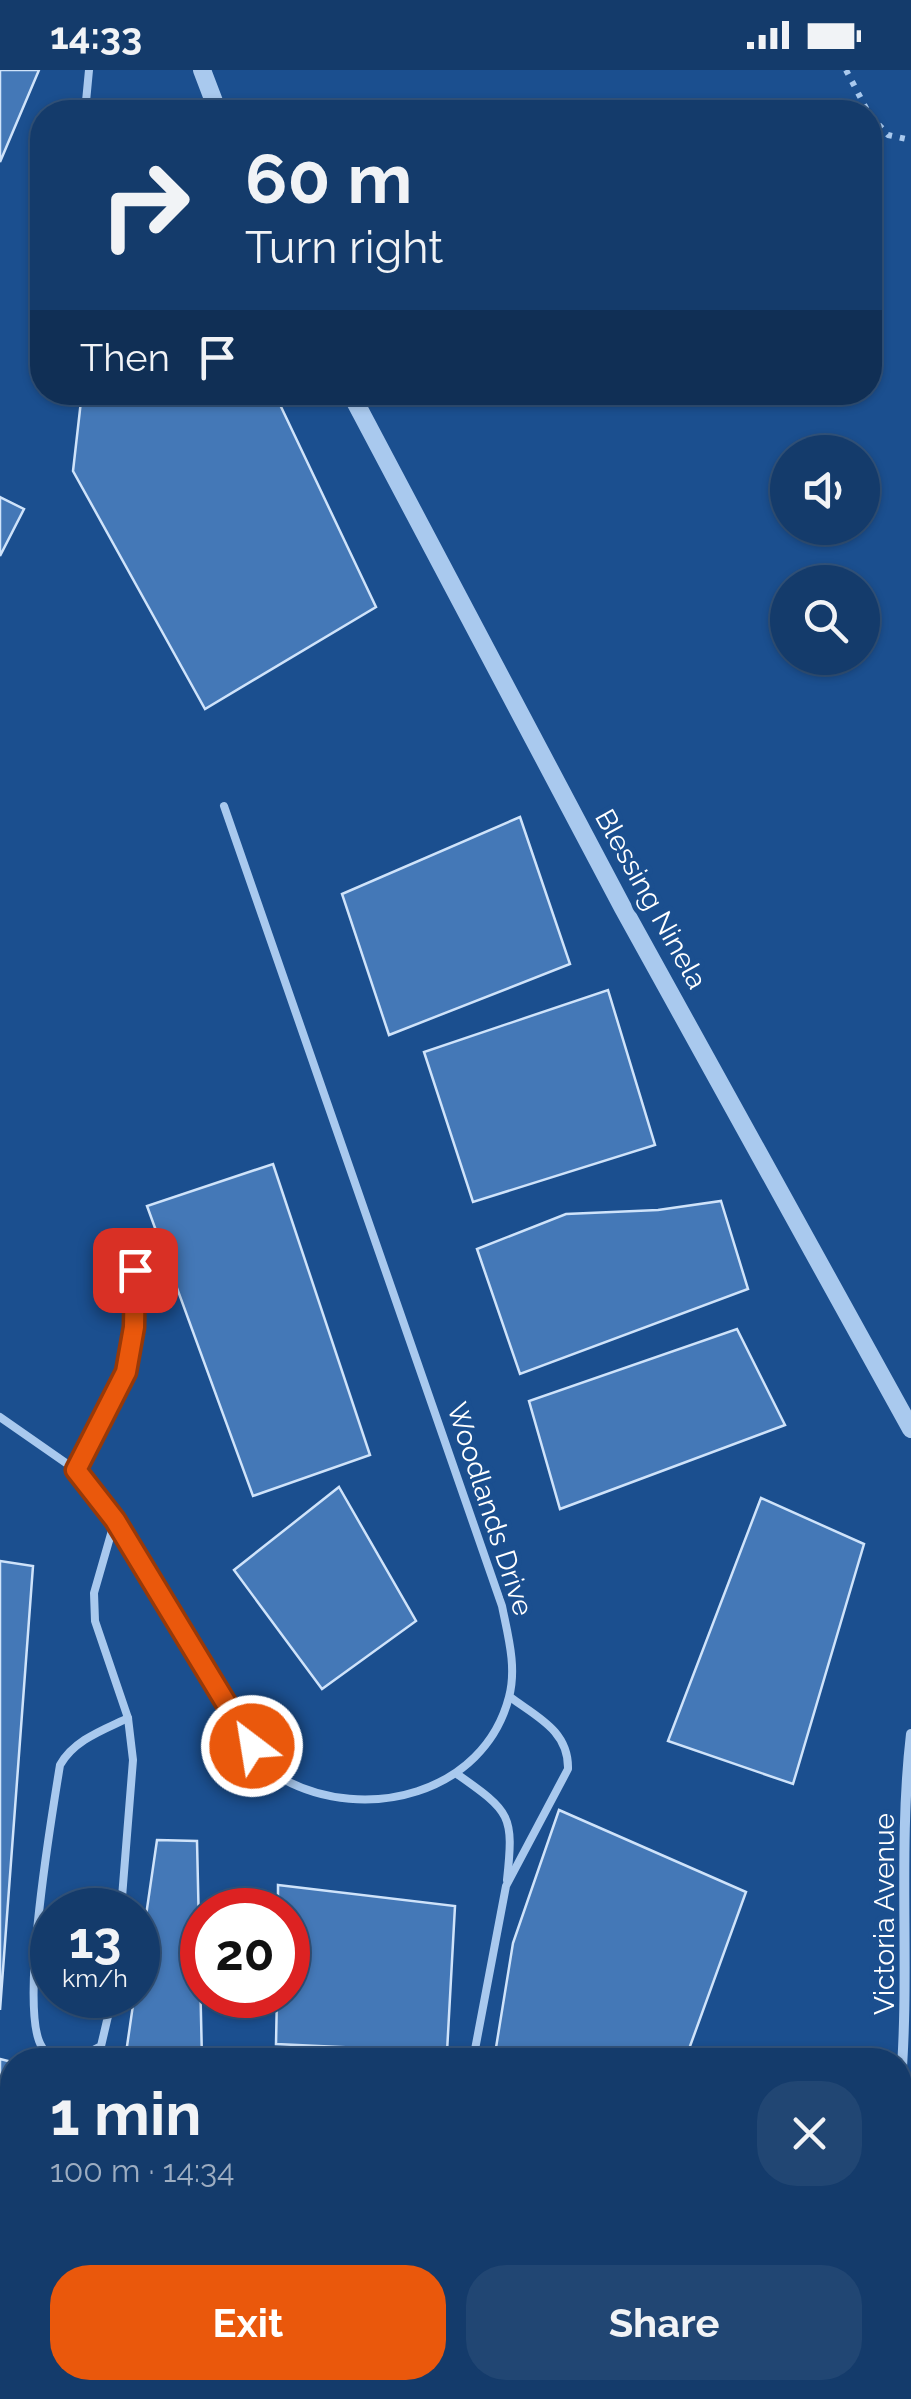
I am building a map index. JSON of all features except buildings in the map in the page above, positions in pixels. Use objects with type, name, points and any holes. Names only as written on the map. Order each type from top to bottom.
[{"type":"street","points":[[202,70],[213,100]]},
{"type":"street","name":"Blessing Ninela","points":[[357,405],[624,908],[911,1429]]},
{"type":"street","name":"Victoria Avenue","points":[[905,2048],[906,1830],[911,1734]]},
{"type":"lane","points":[[86,100],[89,70]]},
{"type":"lane","name":"Woodlands Drive","points":[[0,1416],[76,1470],[115,1520],[252,1746],[280,1778],[318,1794],[368,1800],[416,1794],[458,1774],[491,1737],[510,1697],[512,1654],[502,1606],[224,806]]},
{"type":"lane","points":[[76,1470],[126,1372],[134,1327],[135,1270]]},
{"type":"lane","points":[[115,1520],[94,1592],[96,1621],[128,1718],[133,1760],[123,1888]]},
{"type":"lane","points":[[506,1886],[561,1788],[568,1748],[556,1732],[510,1697]]},
{"type":"lane","points":[[42,2048],[34,2026],[38,1942],[60,1766],[67,1752],[128,1718]]},
{"type":"lane","points":[[458,1774],[500,1804],[512,1834],[475,2048]]},
{"type":"lane","points":[[98,2048],[102,2046],[108,2018]]},
{"type":"path","points":[[846,70],[862,100]]},
{"type":"path","points":[[882,129],[888,136],[911,140]]},
{"type":"route","points":[[135,1270],[134,1327],[126,1372],[76,1470],[115,1520],[252,1746]]}]
